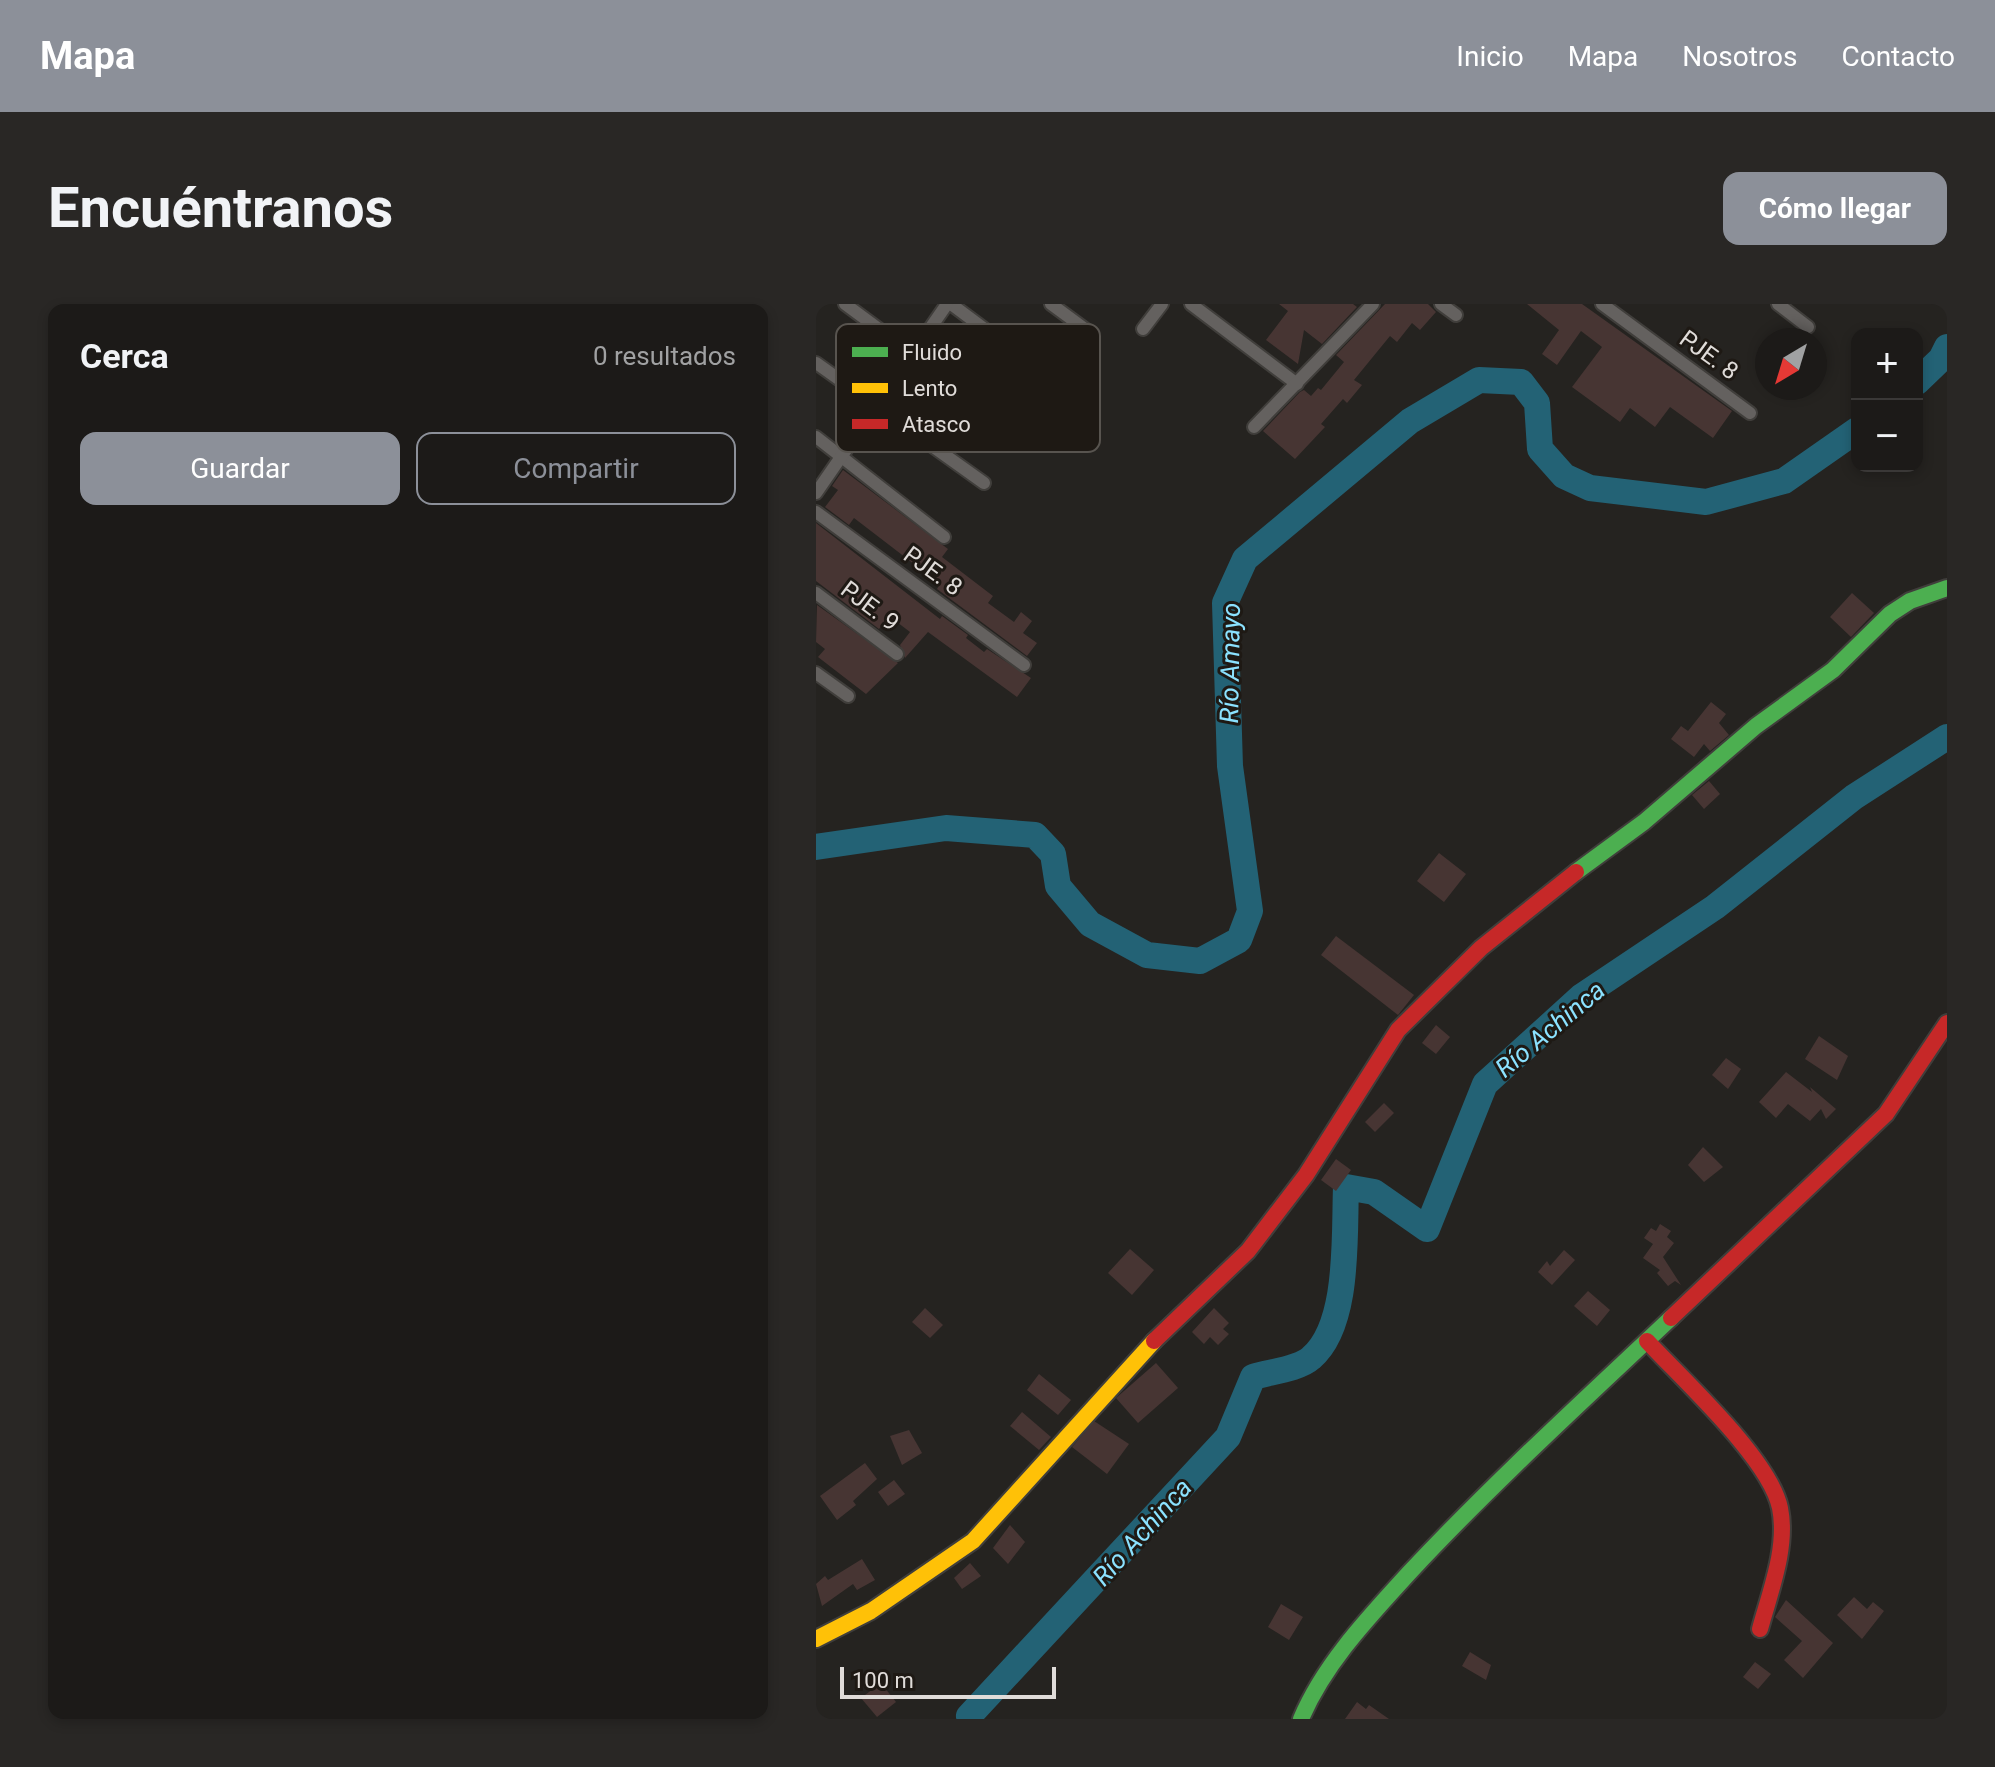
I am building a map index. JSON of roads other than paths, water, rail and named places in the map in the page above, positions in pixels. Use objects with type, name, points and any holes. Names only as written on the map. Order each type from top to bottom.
[{"type":"street","points":[[845,304],[872,324]]},
{"type":"street","points":[[933,324],[949,304],[976,324]]},
{"type":"street","points":[[1051,304],[1078,324]]},
{"type":"street","points":[[1143,329],[1162,304]]},
{"type":"street","points":[[1191,304],[1297,384]]},
{"type":"street","points":[[1254,427],[1373,304]]},
{"type":"street","points":[[1441,304],[1456,315]]},
{"type":"street","name":"PJE. 8","points":[[1602,304],[1750,413]]},
{"type":"street","points":[[1778,304],[1808,327]]},
{"type":"street","points":[[816,363],[836,377]]},
{"type":"street","points":[[816,437],[836,451]]},
{"type":"street","points":[[838,452],[944,537]]},
{"type":"street","points":[[816,493],[844,452]]},
{"type":"street","points":[[942,452],[984,483]]},
{"type":"street","name":"PJE. 8","points":[[816,512],[1024,665]]},
{"type":"street","points":[[816,1639],[871,1611],[973,1541],[1133,1361],[1248,1251],[1306,1175],[1398,1030],[1481,948],[1535,902],[1644,822],[1756,726],[1833,670],[1890,614],[1910,601],[1947,588]]},
{"type":"street","name":"PJE. 9","points":[[816,593],[897,654]]},
{"type":"street","points":[[816,673],[848,696]]},
{"type":"street","points":[[1301,1719],[1312,1692],[1370,1616],[1467,1511],[1886,1114],[1947,1023]]},
{"type":"street","points":[[1647,1341],[1749,1453],[1780,1506],[1779,1553],[1760,1629]]},
{"type":"waterway","name":"Río Amayo","points":[[1923,376],[1941,359],[1947,347]]},
{"type":"waterway","name":"Río Amayo","points":[[816,847],[946,828],[1035,835],[1053,854],[1058,886],[1090,924],[1147,955],[1200,961],[1239,940],[1250,911],[1230,766],[1225,603],[1245,559],[1410,421],[1479,380],[1521,382],[1537,403],[1540,449],[1564,476],[1590,488],[1706,502],[1784,481],[1851,434]]},
{"type":"waterway","name":"Río Achinca","points":[[970,1719],[969,1716],[1228,1437],[1253,1377],[1306,1362],[1324,1343],[1339,1302],[1346,1187],[1374,1192],[1427,1229],[1485,1084],[1582,996],[1715,907],[1854,797],[1947,737]]}]
